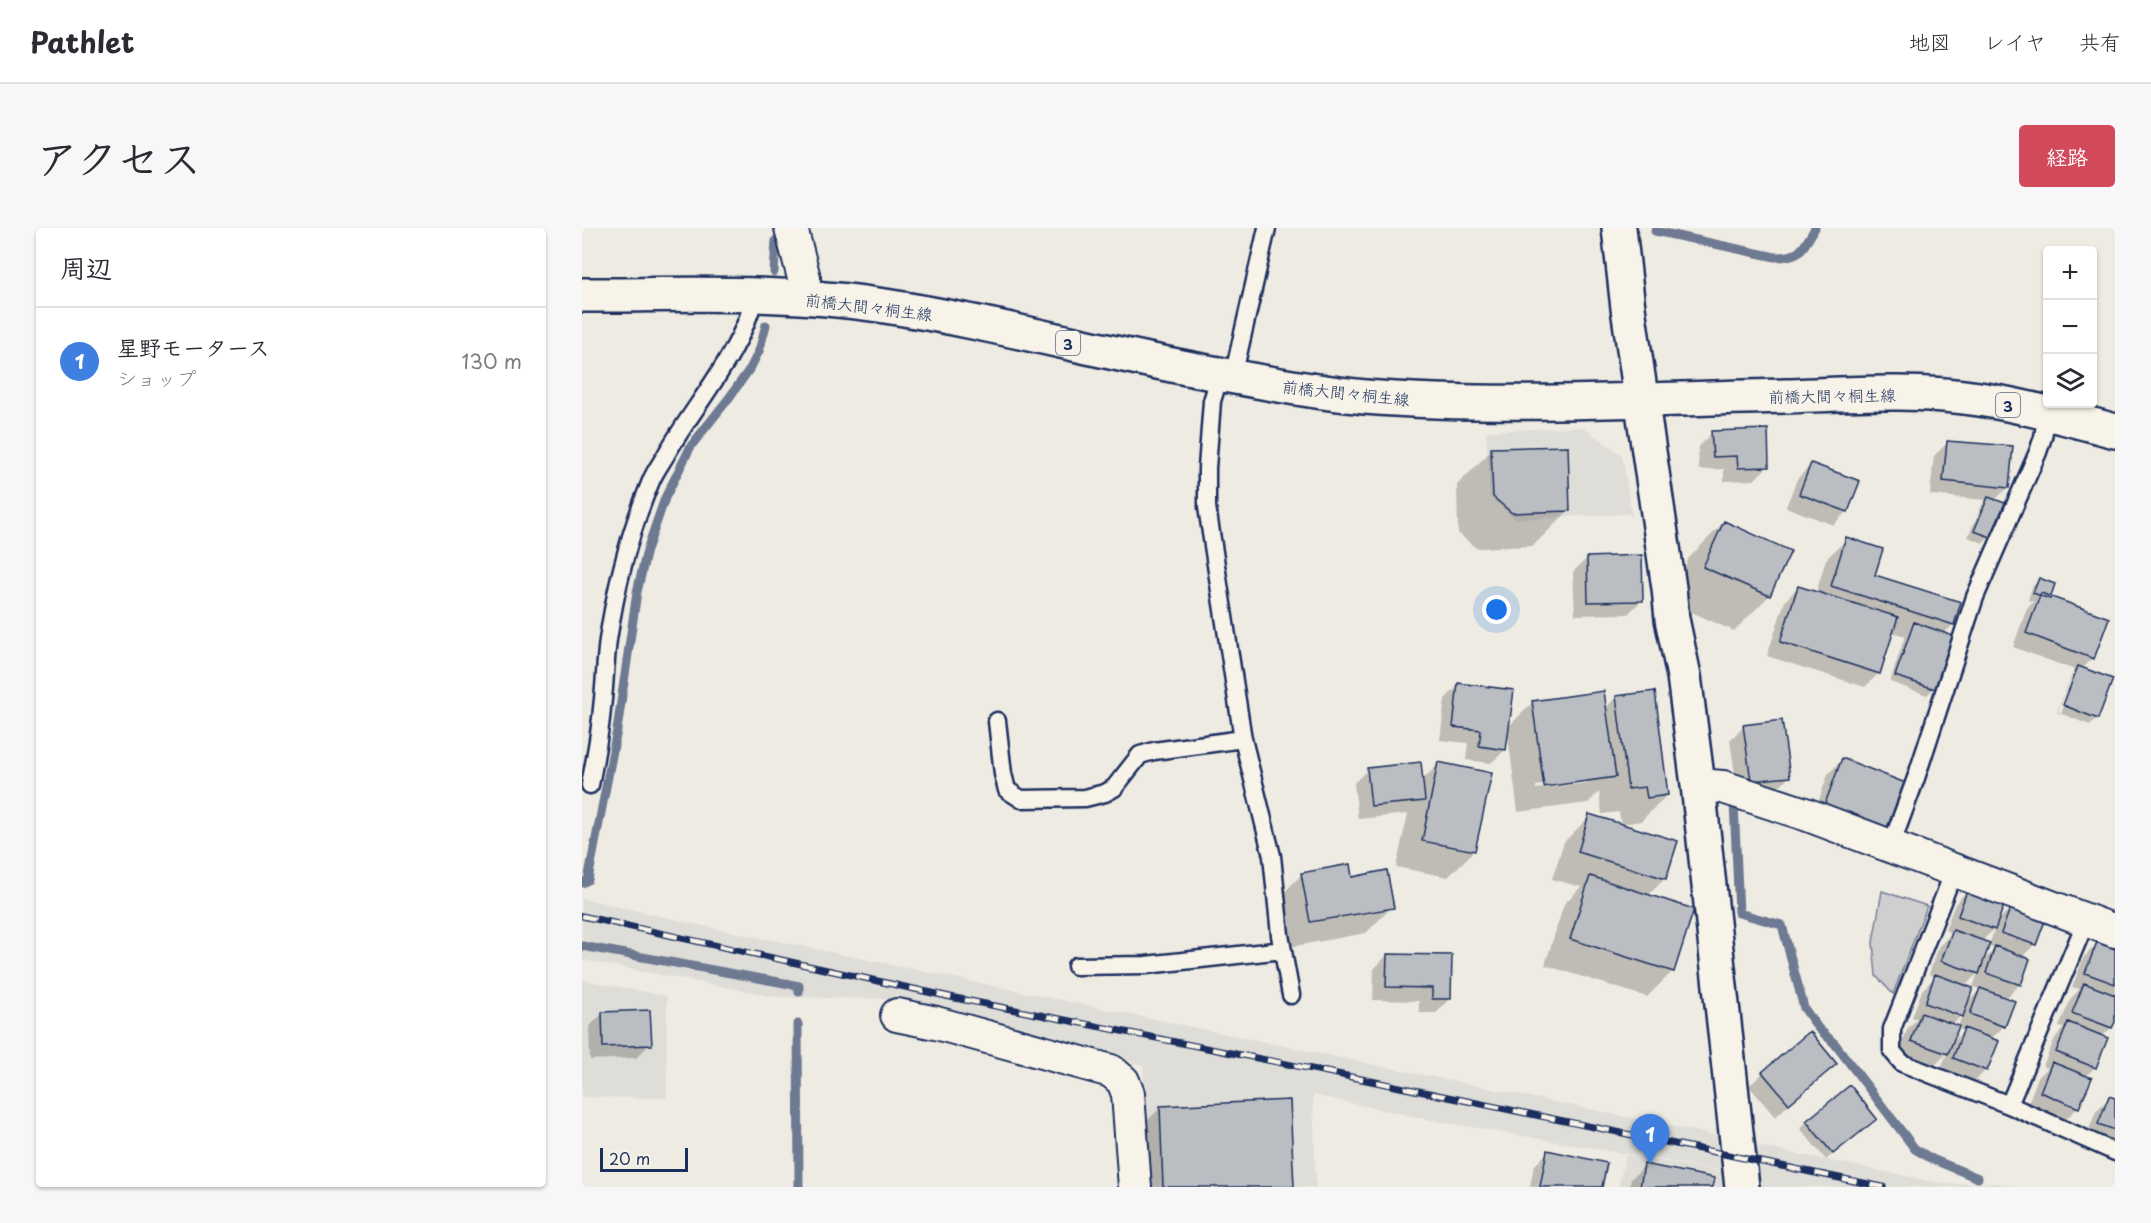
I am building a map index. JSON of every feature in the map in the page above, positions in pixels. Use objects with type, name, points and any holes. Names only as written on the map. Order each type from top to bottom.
[{"type":"main road","points":[[1619,228],[1640,399],[1672,619],[1684,676],[1698,785],[1742,1187]]},
{"type":"main road","name":"前橋大間々桐生線","points":[[582,295],[755,295],[803,297],[885,306],[970,321],[1226,376],[1305,390],[1408,400],[1553,401],[1899,393],[1977,398],[2115,431]]},
{"type":"street","points":[[791,228],[804,278],[803,297]]},
{"type":"street","points":[[1698,785],[1723,787],[1808,815],[1890,848],[2106,923]]},
{"type":"street","points":[[897,1015],[936,1023],[1111,1071],[1123,1081],[1128,1094],[1135,1187]]},
{"type":"lane","points":[[1267,228],[1226,376],[1212,401],[1207,468],[1207,507],[1243,739],[1272,856],[1280,935],[1292,995]]},
{"type":"lane","points":[[590,785],[599,739],[608,640],[621,572],[642,505],[652,478],[680,431],[717,378],[736,343],[751,313],[755,295]]},
{"type":"lane","points":[[1890,848],[1975,597],[2038,452],[2047,413]]},
{"type":"lane","points":[[997,721],[1007,790],[1021,799],[1084,798],[1105,794],[1114,788],[1140,755],[1154,751],[1243,739]]},
{"type":"lane","points":[[1954,871],[1892,1029],[1892,1051],[1902,1063],[2009,1105],[2115,1152]]},
{"type":"lane","points":[[2009,1105],[2106,923]]},
{"type":"lane","points":[[1076,966],[1146,964],[1283,950]]},
{"type":"shaded area","points":[[1583,427],[1622,455],[1632,516],[1627,514],[1515,519],[1490,497],[1486,431]]},
{"type":"shaded area","points":[[1882,891],[1927,906],[1893,994],[1876,976],[1873,942]]},
{"type":"shaded area","points":[[582,898],[699,925],[1719,1136],[1725,1171],[1436,1121],[1313,1095],[1316,1187],[1150,1187],[1143,1065],[959,1021],[892,999],[777,997],[582,960]]},
{"type":"shaded area","points":[[582,980],[667,996],[667,1098],[582,1097]]},
{"type":"shaded area","points":[[1753,1145],[1946,1184],[1997,1183],[2015,1187],[1762,1187],[1760,1176],[1756,1174]]},
{"type":"shaded area","points":[[1626,1155],[1726,1172],[1728,1187],[1618,1187]]},
{"type":"building","points":[[1768,429],[1769,467],[1738,468],[1737,456],[1713,457],[1711,431]]},
{"type":"building","points":[[1947,441],[2013,446],[2009,488],[1943,481]]},
{"type":"building","points":[[1568,446],[1570,511],[1512,513],[1493,497],[1491,448]]},
{"type":"building","points":[[1811,463],[1860,481],[1848,512],[1799,494]]},
{"type":"building","points":[[1988,497],[2005,503],[1991,537],[1974,531]]},
{"type":"building","points":[[1724,521],[1791,551],[1770,596],[1703,567]]},
{"type":"building","points":[[1846,537],[1883,549],[1875,575],[1961,602],[1954,625],[1831,586]]},
{"type":"building","points":[[1642,555],[1643,601],[1588,602],[1587,557]]},
{"type":"building","points":[[2039,578],[2055,584],[2050,599],[2033,593]]},
{"type":"building","points":[[1798,586],[1898,617],[1880,674],[1780,642]]},
{"type":"building","points":[[2041,593],[2109,618],[2094,659],[2026,633]]},
{"type":"building","points":[[1914,622],[1953,636],[1935,689],[1895,676]]},
{"type":"building","points":[[2078,666],[2113,679],[2098,719],[2063,705]]},
{"type":"building","points":[[1458,683],[1514,690],[1506,750],[1479,746],[1481,730],[1453,727]]},
{"type":"building","points":[[1604,691],[1616,777],[1544,787],[1532,701]]},
{"type":"building","points":[[1655,691],[1668,795],[1647,798],[1645,787],[1628,789],[1616,696]]},
{"type":"building","points":[[1782,720],[1790,777],[1751,781],[1743,725]]},
{"type":"building","points":[[1842,758],[1908,784],[1890,834],[1823,809]]},
{"type":"building","points":[[1421,762],[1425,801],[1371,806],[1367,768]]},
{"type":"building","points":[[1438,762],[1492,773],[1475,851],[1422,841]]},
{"type":"building","points":[[1589,814],[1678,841],[1666,879],[1578,852]]},
{"type":"building","points":[[1350,864],[1352,877],[1387,870],[1394,908],[1310,922],[1301,873]]},
{"type":"building","points":[[1590,876],[1694,909],[1674,972],[1570,939]]},
{"type":"building","points":[[1968,888],[2005,902],[1995,930],[1958,916]]},
{"type":"building","points":[[2011,906],[2046,918],[2036,945],[2001,933]]},
{"type":"building","points":[[1953,930],[1990,943],[1979,974],[1941,961]]},
{"type":"building","points":[[2097,942],[2115,949],[2115,984],[2085,973]]},
{"type":"building","points":[[1995,946],[2030,959],[2021,985],[1986,973]]},
{"type":"building","points":[[1387,954],[1452,955],[1451,999],[1432,999],[1432,988],[1386,987]]},
{"type":"building","points":[[1935,974],[1973,988],[1963,1017],[1925,1003]]},
{"type":"building","points":[[2084,983],[2115,995],[2115,1022],[2112,1028],[2072,1013]]},
{"type":"building","points":[[1980,988],[2015,1001],[2005,1027],[1970,1014]]},
{"type":"building","points":[[650,1010],[652,1045],[603,1047],[602,1012]]},
{"type":"building","points":[[1921,1013],[1959,1026],[1948,1054],[1911,1041]]},
{"type":"building","points":[[2068,1022],[2108,1038],[2096,1068],[2056,1052]]},
{"type":"building","points":[[1964,1028],[1999,1041],[1987,1071],[1953,1058]]},
{"type":"building","points":[[1810,1031],[1837,1064],[1789,1104],[1762,1072]]},
{"type":"building","points":[[2052,1062],[2092,1078],[2079,1108],[2040,1092]]},
{"type":"building","points":[[1850,1085],[1877,1119],[1833,1154],[1806,1121]]},
{"type":"building","points":[[2109,1096],[2115,1098],[2115,1130],[2098,1124]]},
{"type":"building","points":[[1290,1100],[1294,1187],[1163,1187],[1160,1106]]},
{"type":"building","points":[[1547,1150],[1607,1163],[1602,1187],[1540,1187]]},
{"type":"building","points":[[1644,1164],[1715,1178],[1713,1187],[1640,1187]]},
{"type":"waterway","points":[[1655,231],[1784,257],[1800,251],[1815,228]]},
{"type":"waterway","points":[[774,272],[776,240]]},
{"type":"waterway","points":[[582,883],[588,880],[617,730],[637,592],[647,550],[665,498],[691,446],[751,367],[759,351],[766,325]]},
{"type":"waterway","points":[[1734,803],[1739,913],[1782,925],[1804,1008],[1818,1028],[1835,1044],[1915,1149],[1932,1159],[1978,1178]]},
{"type":"waterway","points":[[582,946],[799,986],[799,992]]},
{"type":"waterway","points":[[798,1024],[799,1187]]},
{"type":"railway","points":[[582,916],[955,998],[1883,1187]]},
{"type":"place","name":"星野モータース","points":[[1650,1164]]}]
